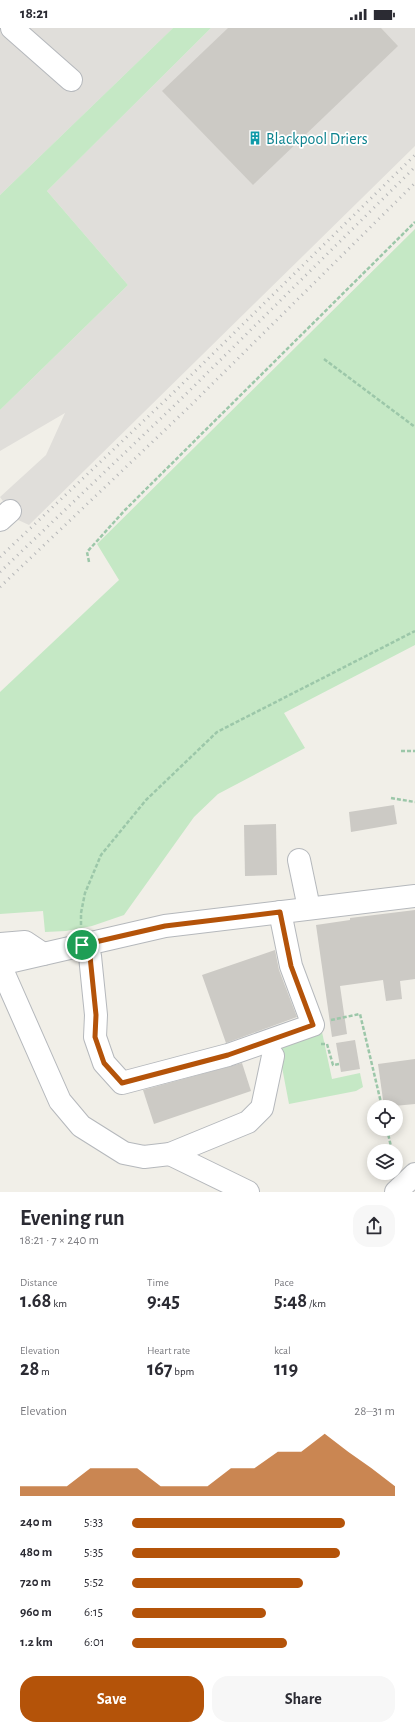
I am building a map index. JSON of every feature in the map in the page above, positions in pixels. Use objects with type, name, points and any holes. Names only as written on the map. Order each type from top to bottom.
[{"type":"street","points":[[0,37],[10,28],[71,80]]},
{"type":"street","points":[[299,860],[309,908]]},
{"type":"street","points":[[273,1056],[262,1108],[248,1122],[170,1154],[144,1157],[124,1153],[81,1126],[60,1101],[0,965],[165,926],[415,896]]},
{"type":"street","points":[[82,945],[90,956],[96,1015],[95,1037],[104,1063],[122,1083],[314,1034],[291,966],[280,912]]},
{"type":"street","points":[[0,944],[25,942],[43,954]]},
{"type":"street","points":[[170,1154],[248,1192]]},
{"type":"street","points":[[396,1192],[415,1174]]},
{"type":"path","points":[[89,562],[87,552],[125,510],[415,222]]},
{"type":"path","points":[[324,359],[415,427]]},
{"type":"path","points":[[82,945],[81,913],[85,892],[101,855],[146,800],[217,732],[415,631]]},
{"type":"path","points":[[401,751],[415,751]]},
{"type":"path","points":[[391,798],[415,802]]},
{"type":"path","points":[[339,1064],[333,1065],[327,1044],[314,1034],[360,1014],[380,1100]]},
{"type":"shaded area","points":[[0,28],[173,28],[0,195]]},
{"type":"shaded area","points":[[211,28],[415,28],[415,146],[29,525],[16,519],[0,497],[46,455],[65,413],[0,451],[0,410],[128,285],[47,191]]},
{"type":"green space","points":[[173,28],[211,28],[47,191],[128,285],[0,410],[0,195]]},
{"type":"green space","points":[[415,229],[415,645],[284,713],[305,748],[218,794],[194,817],[124,915],[92,926],[66,931],[45,932],[43,911],[0,914],[0,692],[119,580],[97,544]]},
{"type":"green space","points":[[322,1032],[332,1079],[360,1073],[363,1087],[356,1091],[289,1104],[277,1041]]},
{"type":"building","name":"Blackpool Driers","points":[[228,28],[381,28],[398,46],[253,185],[162,91]]},
{"type":"building","points":[[394,805],[397,824],[351,832],[349,812]]},
{"type":"building","points":[[276,824],[277,875],[245,876],[244,825]]},
{"type":"building","points":[[415,910],[415,979],[400,981],[402,999],[386,1001],[383,980],[340,986],[347,1034],[332,1037],[316,925],[350,920],[350,918]]},
{"type":"building","points":[[275,950],[279,970],[297,1017],[226,1043],[202,975]]},
{"type":"building","points":[[355,1040],[360,1069],[341,1072],[336,1043]]},
{"type":"building","points":[[415,1059],[415,1104],[403,1105],[403,1100],[383,1100],[378,1064]]},
{"type":"building","points":[[242,1063],[251,1091],[154,1124],[143,1090]]},
{"type":"railway","points":[[0,557],[173,393],[415,155]]},
{"type":"railway","points":[[0,572],[179,401],[415,167]]},
{"type":"railway","points":[[0,587],[187,409],[415,183]]},
{"type":"place","name":"Blackpool Driers","points":[[255,138]]},
{"type":"route","points":[[280,912],[291,966],[313,1025],[228,1055],[122,1083],[104,1063],[95,1037],[96,1015],[90,956],[82,945],[165,926],[280,912]]}]
